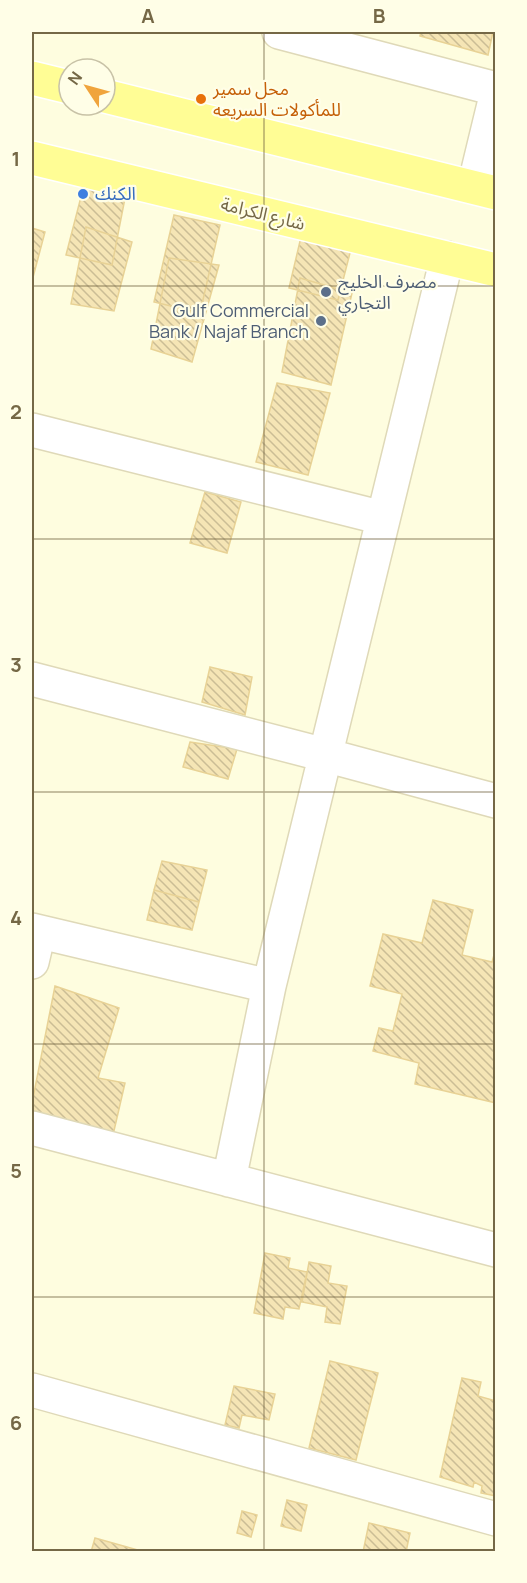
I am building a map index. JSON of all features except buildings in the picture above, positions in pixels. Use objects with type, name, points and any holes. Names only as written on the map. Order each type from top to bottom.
[{"type":"main road","points":[[32,78],[57,84]]},
{"type":"main road","points":[[117,99],[485,190]]},
{"type":"main road","name":"شارع الكرامة","points":[[32,158],[495,270]]},
{"type":"street","points":[[279,32],[495,89]]},
{"type":"street","points":[[485,190],[495,96]]},
{"type":"street","points":[[229,1180],[269,986],[447,258]]},
{"type":"street","points":[[32,430],[383,518]]},
{"type":"street","points":[[32,679],[495,801]]},
{"type":"street","points":[[34,942],[269,986]]},
{"type":"street","points":[[32,1128],[495,1250]]},
{"type":"street","points":[[32,1390],[495,1519]]},
{"type":"place","name":"محل سمير للمأكولات السريعه","points":[[201,99]]},
{"type":"place","name":"الكنك","points":[[83,194]]},
{"type":"place","name":"مصرف الخليج التجاري","points":[[326,292]]},
{"type":"place","name":"Gulf Commercial Bank / Najaf Branch","points":[[321,321]]}]
